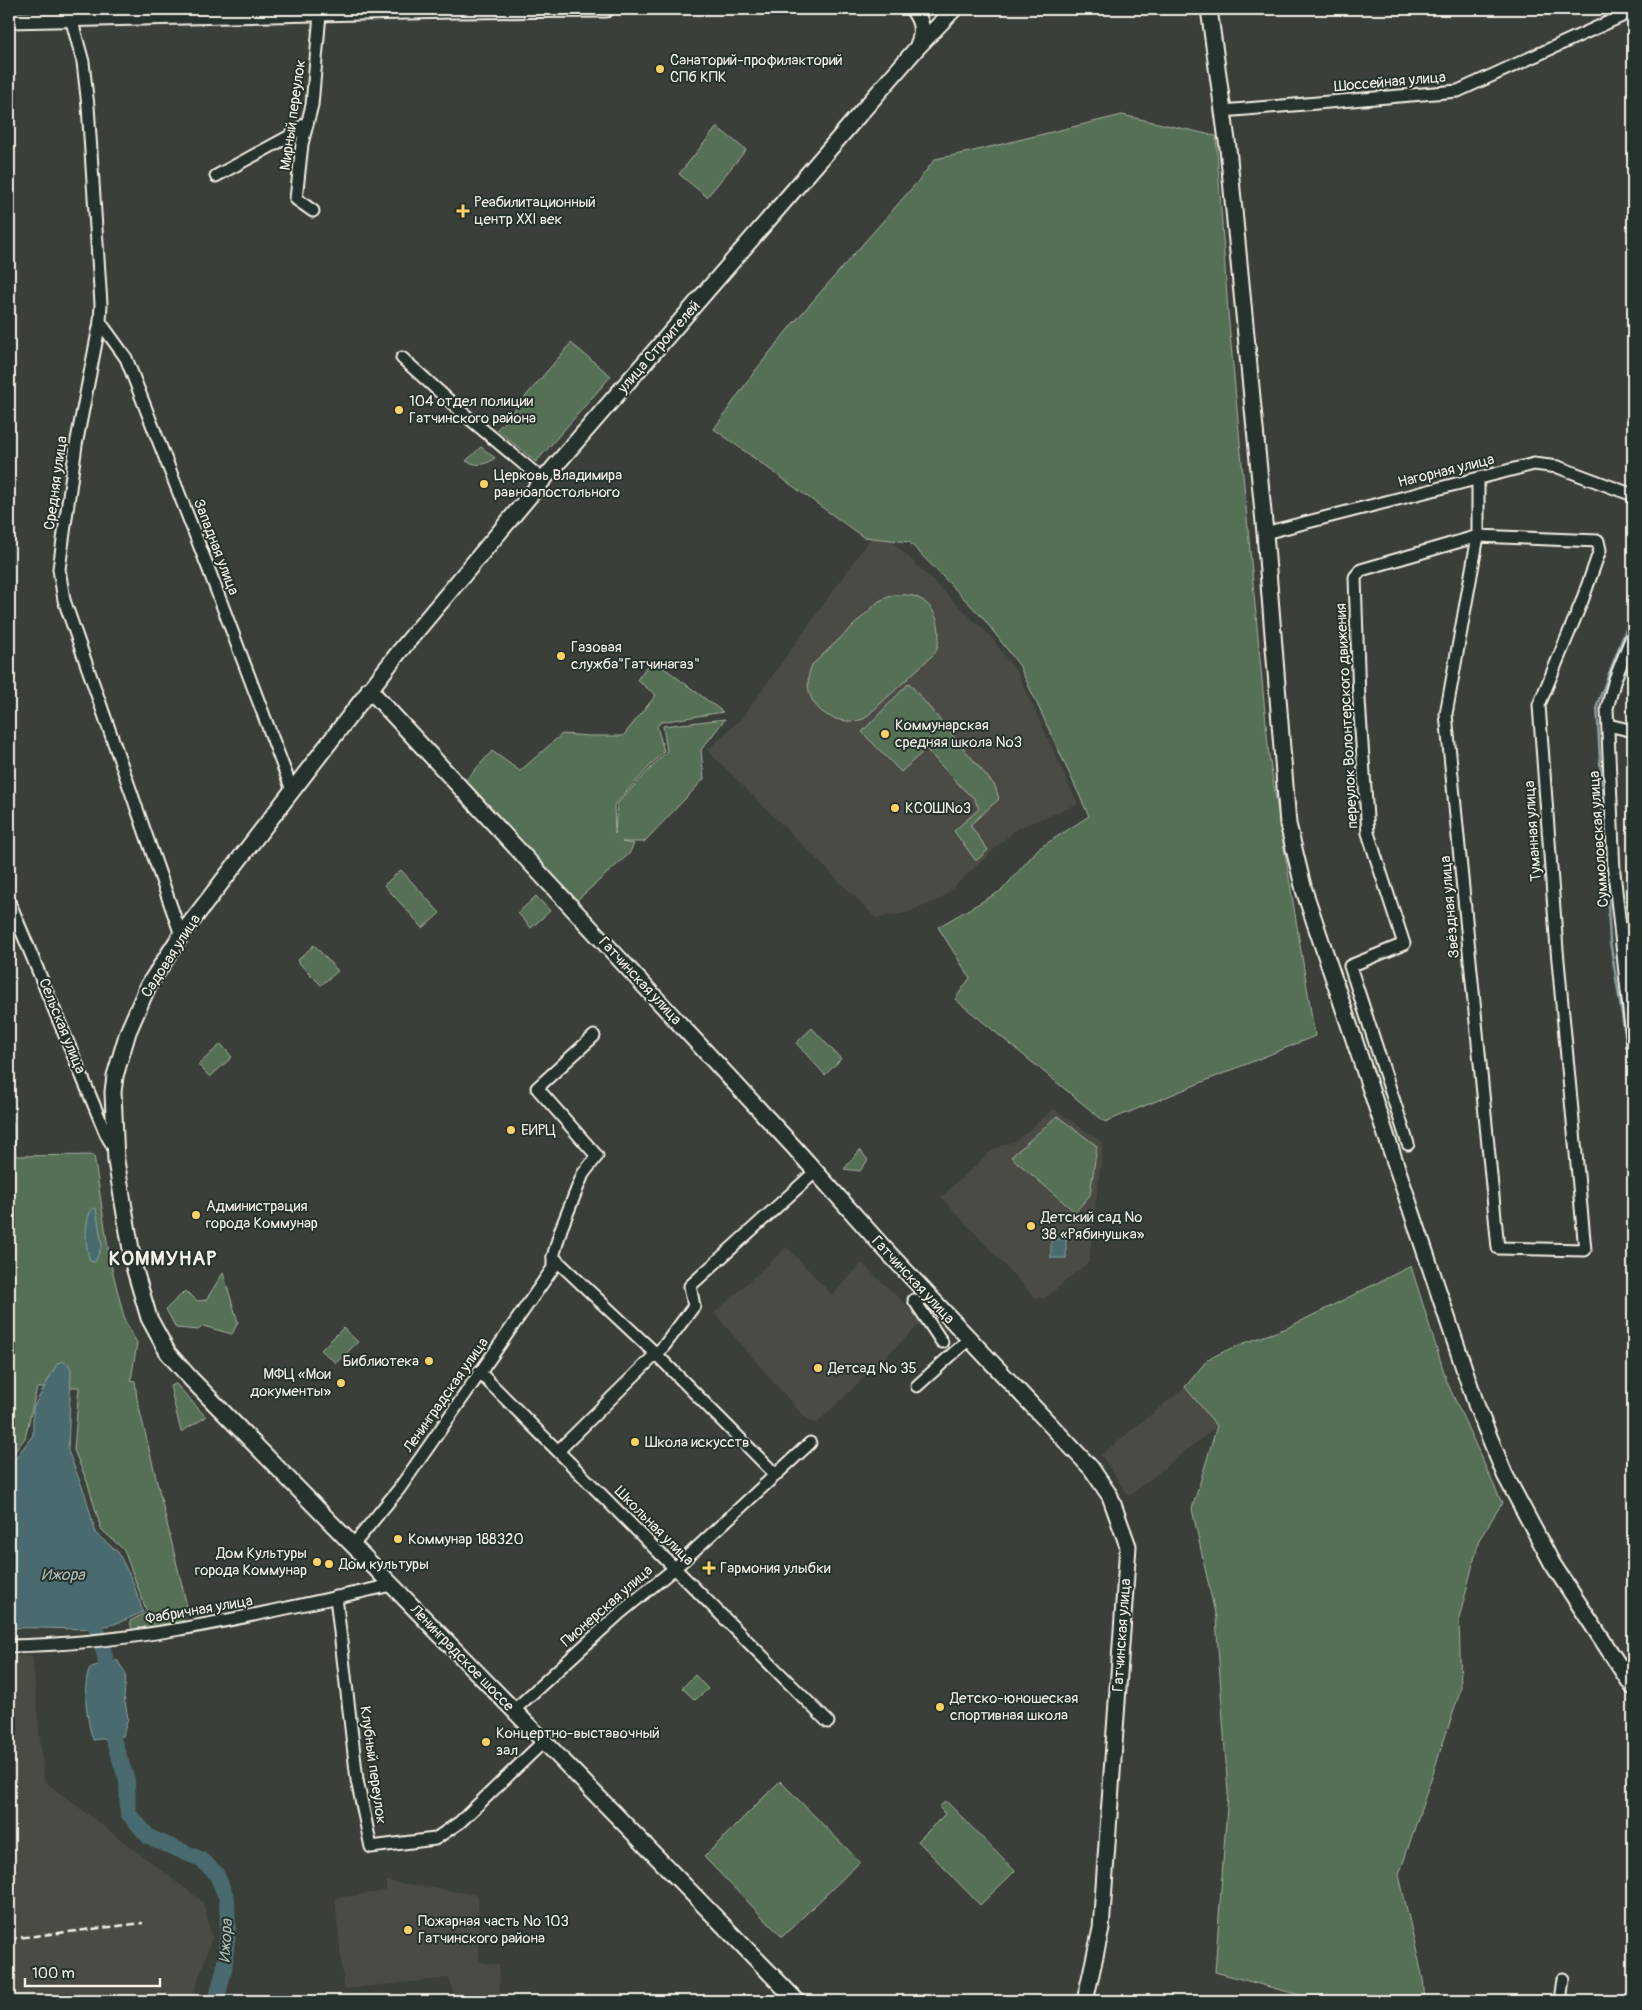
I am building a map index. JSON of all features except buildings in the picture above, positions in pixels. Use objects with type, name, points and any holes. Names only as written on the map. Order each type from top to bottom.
[{"type":"main road","points":[[9,20],[315,12],[606,9]]},
{"type":"main road","points":[[913,9],[920,20],[922,29],[921,39],[916,49]]},
{"type":"main road","name":"улица Строителей","points":[[369,689],[543,480],[916,49],[954,9]]},
{"type":"main road","points":[[1208,9],[1229,158],[1265,533],[1288,824],[1304,890],[1480,1416],[1505,1475],[1552,1563],[1633,1687]]},
{"type":"main road","name":"Садовая улица","points":[[144,1302],[134,1267],[116,1151],[113,1092],[117,1067],[128,1032],[148,986],[181,935],[369,689]]},
{"type":"main road","name":"Гатчинская улица","points":[[369,689],[969,1339],[1091,1468],[1110,1496],[1128,1546],[1101,1929],[1085,2001]]},
{"type":"main road","name":"Ленинградское шоссе","points":[[144,1302],[158,1337],[177,1365],[797,2001]]},
{"type":"street","name":"Шоссейная улица","points":[[1223,112],[1458,91],[1633,11]]},
{"type":"street","name":"Мирный переулок","points":[[313,211],[296,199],[302,144],[312,105],[315,12]]},
{"type":"street","name":"Средняя улица","points":[[71,18],[83,62],[88,106],[101,304],[100,322],[76,446],[59,569],[67,609],[181,935]]},
{"type":"street","points":[[216,176],[288,137],[307,123]]},
{"type":"street","name":"Западная улица","points":[[100,322],[115,340],[126,358],[207,564],[292,790]]},
{"type":"street","points":[[96,343],[115,340]]},
{"type":"street","points":[[402,358],[464,414],[543,480]]},
{"type":"street","name":"Нагорная улица","points":[[1265,533],[1534,464],[1558,467],[1633,495]]},
{"type":"street","name":"Звёздная улица","points":[[1478,479],[1478,536],[1446,714],[1498,1248],[1585,1250]]},
{"type":"street","name":"переулок Волонтерского движения","points":[[1408,1144],[1350,966],[1404,944],[1368,833],[1359,700],[1355,577],[1361,570],[1478,536]]},
{"type":"street","name":"Туманная улица","points":[[1478,536],[1598,541],[1600,550],[1582,601],[1539,705],[1557,950],[1585,1250]]},
{"type":"street","name":"Суммоловская улица","points":[[1633,634],[1615,679],[1607,708],[1614,872],[1633,1046]]},
{"type":"street","points":[[1608,725],[1633,731]]},
{"type":"street","name":"Сельская улица","points":[[9,901],[106,1134],[116,1151]]},
{"type":"street","name":"Ленинградская улица","points":[[353,1545],[399,1489],[553,1268],[553,1257],[561,1229],[583,1174],[597,1156],[537,1088],[594,1036]]},
{"type":"street","points":[[558,1450],[674,1334],[694,1306],[690,1286],[815,1172]]},
{"type":"street","points":[[553,1257],[655,1353],[775,1474]]},
{"type":"street","points":[[914,1300],[942,1342]]},
{"type":"street","points":[[918,1386],[969,1339]]},
{"type":"street","name":"Школьная улица","points":[[479,1372],[828,1722]]},
{"type":"street","name":"Пионерская улица","points":[[513,1711],[620,1613],[675,1568],[810,1443]]},
{"type":"street","name":"Фабричная улица","points":[[9,1646],[119,1639],[219,1624],[392,1586]]},
{"type":"street","name":"Клубный переулок","points":[[336,1597],[358,1780],[372,1847],[435,1839],[460,1822],[543,1742]]},
{"type":"street","points":[[1560,2001],[1563,1979]]},
{"type":"shaded area","name":"Коммунарская средняя школа №3","points":[[878,528],[991,637],[1017,672],[1078,804],[1016,829],[941,899],[906,913],[876,918],[707,750],[743,717]]},
{"type":"shaded area","name":"Детский сад № 38 «Рябинушка»","points":[[1054,1109],[1103,1143],[1089,1262],[1045,1298],[1035,1298],[941,1197],[990,1152],[1002,1145],[1015,1142]]},
{"type":"shaded area","name":"Детсад № 35","points":[[787,1247],[832,1295],[862,1263],[923,1321],[816,1424],[802,1415],[714,1313]]},
{"type":"shaded area","points":[[1185,1387],[1217,1426],[1129,1496],[1101,1455]]},
{"type":"shaded area","points":[[32,1655],[44,1781],[203,1902],[212,1938],[191,2001],[9,2001],[9,1656]]},
{"type":"shaded area","name":"Пожарная часть № 103 Гатчинского района","points":[[386,1881],[478,1895],[479,1962],[499,1965],[500,2001],[456,2001],[449,1978],[344,1989],[335,1898],[386,1891]]},
{"type":"green space","points":[[1122,115],[1216,136],[1228,312],[1269,756],[1315,1036],[1105,1122],[955,999],[970,978],[938,927],[1002,890],[1038,849],[1089,816],[1019,665],[983,618],[909,542],[863,537],[714,429],[755,371],[790,327],[919,180],[935,159]]},
{"type":"green space","points":[[717,127],[746,150],[707,197],[679,174]]},
{"type":"green space","points":[[571,343],[611,376],[536,462],[497,430]]},
{"type":"green space","points":[[481,447],[495,458],[488,463],[481,464],[466,461]]},
{"type":"green space","points":[[893,595],[913,596],[930,606],[939,629],[938,645],[935,653],[864,719],[839,720],[828,716],[812,700],[808,678],[812,665],[879,601]]},
{"type":"green space","points":[[652,659],[723,712],[661,722],[657,726],[664,751],[614,805],[615,834],[617,804],[667,751],[663,726],[725,719],[701,750],[704,779],[644,842],[622,842],[634,844],[629,854],[576,901],[465,781],[492,751],[520,771],[562,734],[623,736],[656,695],[637,680]]},
{"type":"green space","points":[[909,683],[995,786],[999,799],[970,825],[988,850],[976,861],[954,831],[979,809],[974,798],[964,790],[926,749],[901,772],[862,732]]},
{"type":"green space","points":[[401,870],[440,913],[423,928],[384,885]]},
{"type":"green space","points":[[536,896],[550,911],[531,928],[518,913]]},
{"type":"green space","points":[[314,945],[338,971],[321,985],[297,961]]},
{"type":"green space","points":[[812,1028],[841,1059],[825,1075],[796,1043]]},
{"type":"green space","points":[[221,1044],[232,1057],[210,1077],[198,1065]]},
{"type":"green space","points":[[9,1114],[14,1126],[16,1156],[94,1155],[110,1261],[125,1321],[137,1343],[131,1380],[135,1381],[137,1399],[186,1602],[183,1622],[132,1630],[130,1621],[147,1612],[124,1550],[101,1529],[88,1484],[74,1450],[79,1387],[37,1388],[25,1438],[9,1459]]},
{"type":"green space","points":[[1057,1116],[1097,1146],[1090,1195],[1075,1212],[1011,1157]]},
{"type":"green space","points":[[860,1150],[868,1160],[860,1171],[844,1169]]},
{"type":"green space","points":[[1411,1266],[1447,1382],[1502,1503],[1479,1540],[1459,1619],[1461,1689],[1399,1875],[1423,1979],[1425,2001],[1321,2001],[1215,1972],[1228,1793],[1216,1618],[1192,1509],[1217,1426],[1185,1387],[1208,1359],[1236,1346],[1287,1328]]},
{"type":"green space","points":[[223,1273],[238,1322],[232,1334],[203,1326],[198,1330],[176,1328],[166,1309],[185,1291],[198,1301],[206,1300]]},
{"type":"green space","points":[[343,1328],[358,1342],[336,1363],[321,1350]]},
{"type":"green space","points":[[176,1384],[206,1417],[181,1432],[170,1386]]},
{"type":"green space","points":[[695,1675],[708,1689],[695,1700],[682,1688]]},
{"type":"green space","points":[[780,1781],[860,1862],[782,1937],[704,1857]]},
{"type":"green space","points":[[946,1801],[1015,1871],[980,1905],[918,1841],[945,1814],[939,1807]]},
{"type":"water","points":[[96,1208],[102,1246],[95,1262],[90,1261],[86,1236],[87,1222],[91,1210]]},
{"type":"water","points":[[1051,1239],[1066,1239],[1066,1258],[1051,1258]]},
{"type":"water","name":"Ижора","points":[[62,1361],[69,1365],[71,1370],[68,1451],[85,1494],[96,1534],[118,1552],[133,1582],[143,1612],[118,1623],[102,1627],[76,1629],[9,1628],[9,1467],[33,1435],[33,1408],[57,1364]]},
{"type":"water","points":[[117,1660],[126,1674],[124,1697],[128,1718],[123,1736],[93,1740],[86,1702],[88,1674],[91,1667]]},
{"type":"waterway","points":[[1633,611],[1597,705],[1610,941],[1633,1083]]},
{"type":"waterway","name":"Ижора","points":[[80,1611],[96,1626],[105,1656],[108,1686]]},
{"type":"waterway","name":"Ижора","points":[[111,1715],[113,1739],[127,1780],[128,1813],[149,1837],[200,1859],[216,1873],[227,1899],[228,1933],[224,1970],[216,2001]]},
{"type":"railway","points":[[9,1939],[143,1923]]},
{"type":"place","name":"Санаторий-профилакторий СПб КПК","points":[[660,69]]},
{"type":"place","name":"Реабилитационный центр ХХI век","points":[[463,211]]},
{"type":"place","name":"104 отдел полиции Гатчинского района","points":[[399,410]]},
{"type":"place","name":"Церковь Владимира равноапостольного","points":[[484,484]]},
{"type":"place","name":"Газовая служба\"Гатчинагаз\"","points":[[561,656]]},
{"type":"place","name":"Коммунарская средняя школа №3","points":[[885,734]]},
{"type":"place","name":"КСОШ№3","points":[[895,808]]},
{"type":"place","name":"ЕИРЦ","points":[[511,1130]]},
{"type":"place","name":"Администрация города Коммунар","points":[[196,1215]]},
{"type":"place","name":"Детский сад № 38 «Рябинушка»","points":[[1031,1226]]},
{"type":"place","name":"Библиотека","points":[[429,1361]]},
{"type":"place","name":"Детсад № 35","points":[[818,1368]]},
{"type":"place","name":"МФЦ «Мои документы»","points":[[341,1383]]},
{"type":"place","name":"Школа искусств","points":[[635,1442]]},
{"type":"place","name":"Коммунар 188320","points":[[398,1539]]},
{"type":"place","name":"Дом Культуры города Коммунар","points":[[317,1562]]},
{"type":"place","name":"Дом культуры","points":[[329,1564]]},
{"type":"place","name":"Гармония улыбки","points":[[709,1568]]},
{"type":"place","name":"Детско-юношеская спортивная школа","points":[[940,1707]]},
{"type":"place","name":"Концертно-выставочный зал","points":[[486,1742]]},
{"type":"place","name":"Пожарная часть № 103 Гатчинского района","points":[[408,1930]]},
{"type":"district","name":"КОММУНАР","points":[[163,1258]]}]
